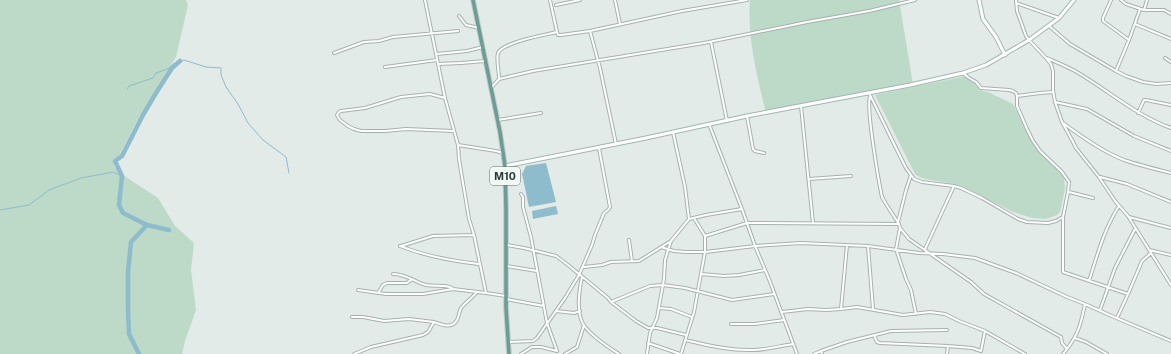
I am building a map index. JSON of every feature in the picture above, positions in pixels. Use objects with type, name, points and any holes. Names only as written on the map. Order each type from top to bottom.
[{"type":"main road","name":"M10","points":[[473,0],[498,120],[505,166],[506,298],[507,342],[509,354]]},
{"type":"main road","points":[[979,0],[983,19],[1005,54]]},
{"type":"main road","points":[[505,166],[747,116],[922,83],[963,73],[986,65],[1028,40],[1059,18],[1074,0]]},
{"type":"street","points":[[425,0],[433,33],[445,98],[458,145],[469,219],[474,235],[486,293]]},
{"type":"street","points":[[550,0],[556,32],[561,36],[682,11],[747,0]]},
{"type":"street","points":[[556,5],[580,0]]},
{"type":"street","points":[[615,0],[620,24]]},
{"type":"street","points":[[491,88],[500,79],[533,71],[710,42],[869,11],[915,0]]},
{"type":"street","points":[[1111,0],[1102,18],[1103,21],[1129,40]]},
{"type":"street","points":[[1121,0],[1126,4],[1140,9],[1164,10],[1171,14]]},
{"type":"street","points":[[1144,10],[1147,0]]},
{"type":"street","points":[[1059,18],[1016,1],[1017,11],[1028,40],[1051,64],[1053,71],[1053,92],[1055,102],[1062,122],[1076,148],[1128,216],[1171,284]]},
{"type":"street","points":[[1116,71],[1140,9]]},
{"type":"street","points":[[459,16],[466,25],[479,28]]},
{"type":"street","points":[[1135,24],[1171,39]]},
{"type":"street","points":[[1049,26],[1070,44],[1136,81],[1156,84],[1171,83]]},
{"type":"street","points":[[334,53],[364,42],[378,41],[393,37],[458,30]]},
{"type":"street","points":[[590,31],[600,68],[616,144]]},
{"type":"street","points":[[500,79],[497,55],[501,49],[527,39],[556,32]]},
{"type":"street","points":[[710,42],[727,121]]},
{"type":"street","points":[[437,54],[483,47]]},
{"type":"street","points":[[1046,58],[1076,71],[1138,113],[1171,128]]},
{"type":"street","points":[[1165,58],[1171,62]]},
{"type":"street","points":[[385,67],[438,60]]},
{"type":"street","points":[[438,64],[486,60]]},
{"type":"street","points":[[963,73],[976,82],[981,88],[1013,91],[1017,96],[1017,106],[1027,129],[1040,151],[1062,172],[1067,180],[1069,184],[1063,217],[1064,272],[1128,294]]},
{"type":"street","points":[[1017,96],[1053,92]]},
{"type":"street","points":[[869,93],[897,150],[914,179],[922,182],[954,186],[972,193],[1018,219],[1027,222],[1048,223],[1063,217]]},
{"type":"street","points":[[445,98],[430,94],[401,97],[365,108],[341,111],[338,112],[337,115],[340,120],[348,126],[361,130],[385,131],[406,128],[453,131]]},
{"type":"street","points":[[870,97],[870,118],[881,192],[884,201],[899,223],[900,228],[896,249],[903,272],[911,290],[916,314]]},
{"type":"street","points":[[1138,113],[1143,102],[1146,100],[1171,105]]},
{"type":"street","points":[[1055,102],[1087,109],[1134,136],[1171,151]]},
{"type":"street","points":[[801,106],[813,223]]},
{"type":"street","points":[[498,120],[541,113]]},
{"type":"street","points":[[747,116],[753,149],[764,153]]},
{"type":"street","points":[[1062,122],[1080,135],[1117,156],[1128,161],[1171,174]]},
{"type":"street","points":[[709,124],[797,354]]},
{"type":"street","points":[[673,132],[685,187],[690,219]]},
{"type":"street","points":[[458,145],[503,153]]},
{"type":"street","points":[[532,347],[533,341],[540,334],[580,276],[604,213],[610,207],[598,148]]},
{"type":"street","points":[[899,223],[906,190],[911,175]]},
{"type":"street","points":[[809,179],[851,176]]},
{"type":"street","points":[[1099,177],[1127,184],[1171,202]]},
{"type":"street","points":[[925,249],[954,186]]},
{"type":"street","points":[[1068,192],[1093,198]]},
{"type":"street","points":[[520,194],[523,197],[523,207],[547,323],[558,354]]},
{"type":"street","points":[[1089,281],[1102,241],[1119,206]]},
{"type":"street","points":[[584,267],[602,265],[611,262],[639,261],[671,240],[690,219],[742,209]]},
{"type":"street","points":[[1128,216],[1171,228]]},
{"type":"street","points":[[648,343],[680,354],[692,317],[705,252],[705,236],[694,218]]},
{"type":"street","points":[[705,236],[747,223],[899,223]]},
{"type":"street","points":[[900,228],[909,239],[931,253],[976,286],[984,294],[1061,337],[1062,343],[1067,349]]},
{"type":"street","points":[[1100,310],[1115,268],[1136,229]]},
{"type":"street","points":[[474,235],[433,236],[400,246],[426,255],[480,264]]},
{"type":"street","points":[[628,240],[632,261]]},
{"type":"street","points":[[647,354],[650,333],[657,318],[663,285],[665,260],[671,240]]},
{"type":"street","points":[[661,247],[668,250],[705,252],[755,246],[801,244],[847,245],[975,258],[1016,273],[1067,297],[1171,341]]},
{"type":"street","points":[[506,245],[556,256],[636,322],[652,328],[686,335]]},
{"type":"street","points":[[841,309],[847,245]]},
{"type":"street","points":[[868,246],[873,309]]},
{"type":"street","points":[[1148,249],[1171,255]]},
{"type":"street","points":[[1117,318],[1142,261],[1151,254]]},
{"type":"street","points":[[506,266],[537,271]]},
{"type":"street","points":[[701,274],[724,276],[765,270]]},
{"type":"street","points":[[393,274],[402,274],[427,285],[447,286],[453,289]]},
{"type":"street","points":[[580,276],[580,311],[584,325],[597,338],[619,354]]},
{"type":"street","points":[[378,293],[383,285],[387,283],[407,283],[412,279]]},
{"type":"street","points":[[610,302],[650,286],[663,285],[698,291],[732,300],[774,294]]},
{"type":"street","points":[[358,290],[386,294],[413,294],[453,289],[486,293],[544,306]]},
{"type":"street","points":[[352,318],[363,317],[384,321],[409,319],[446,325],[453,324],[456,321],[462,306],[477,292]]},
{"type":"street","points":[[1063,354],[1075,338],[1081,323],[1085,304]]},
{"type":"street","points":[[782,312],[808,309],[826,310],[857,307],[895,314],[930,312],[945,314],[985,331],[1025,354]]},
{"type":"street","points":[[659,308],[671,309],[692,317]]},
{"type":"street","points":[[556,311],[574,313],[580,311]]},
{"type":"street","points":[[732,324],[784,320]]},
{"type":"street","points":[[354,354],[371,347],[423,335],[428,332],[434,322]]},
{"type":"street","points":[[565,354],[576,347],[584,325]]},
{"type":"street","points":[[814,354],[822,353],[847,342],[891,331],[947,330]]},
{"type":"street","points":[[981,354],[985,331]]},
{"type":"street","points":[[874,335],[877,342],[880,343],[948,346],[972,348],[981,351]]},
{"type":"street","points":[[1075,338],[1086,342],[1107,354]]},
{"type":"street","points":[[685,340],[715,347],[746,350],[793,344]]},
{"type":"street","points":[[507,342],[533,341]]},
{"type":"street","points":[[947,354],[948,346]]},
{"type":"street","points":[[521,354],[532,347],[541,347],[557,351]]},
{"type":"green space","points":[[0,0],[186,0],[188,5],[176,57],[136,123],[114,166],[126,177],[158,198],[175,226],[194,243],[191,270],[196,310],[182,354],[0,354]]},
{"type":"green space","points":[[750,0],[899,0],[913,84],[766,113],[751,43],[749,14]]},
{"type":"green space","points":[[966,76],[970,81],[975,83],[980,90],[1013,104],[1038,151],[1055,166],[1064,178],[1065,189],[1060,212],[1057,215],[1046,219],[1032,218],[1013,212],[960,185],[926,179],[915,174],[875,95]]},
{"type":"water","points":[[546,163],[556,202],[529,207],[522,174],[526,166]]},
{"type":"water","points":[[556,206],[558,214],[533,219],[532,211]]},
{"type":"waterway","points":[[127,89],[129,86],[153,78],[156,73],[170,68],[173,64],[184,60],[206,67],[221,68],[221,75],[226,87],[238,104],[248,123],[263,140],[286,157],[289,173]]},
{"type":"waterway","points":[[169,230],[147,225],[123,213],[119,205],[122,176],[115,161],[122,156],[156,93],[172,68],[180,61]]},
{"type":"waterway","points":[[0,210],[29,205],[49,190],[81,178],[113,172],[122,176]]},
{"type":"waterway","points":[[139,354],[129,334],[128,272],[131,242],[147,225]]}]
